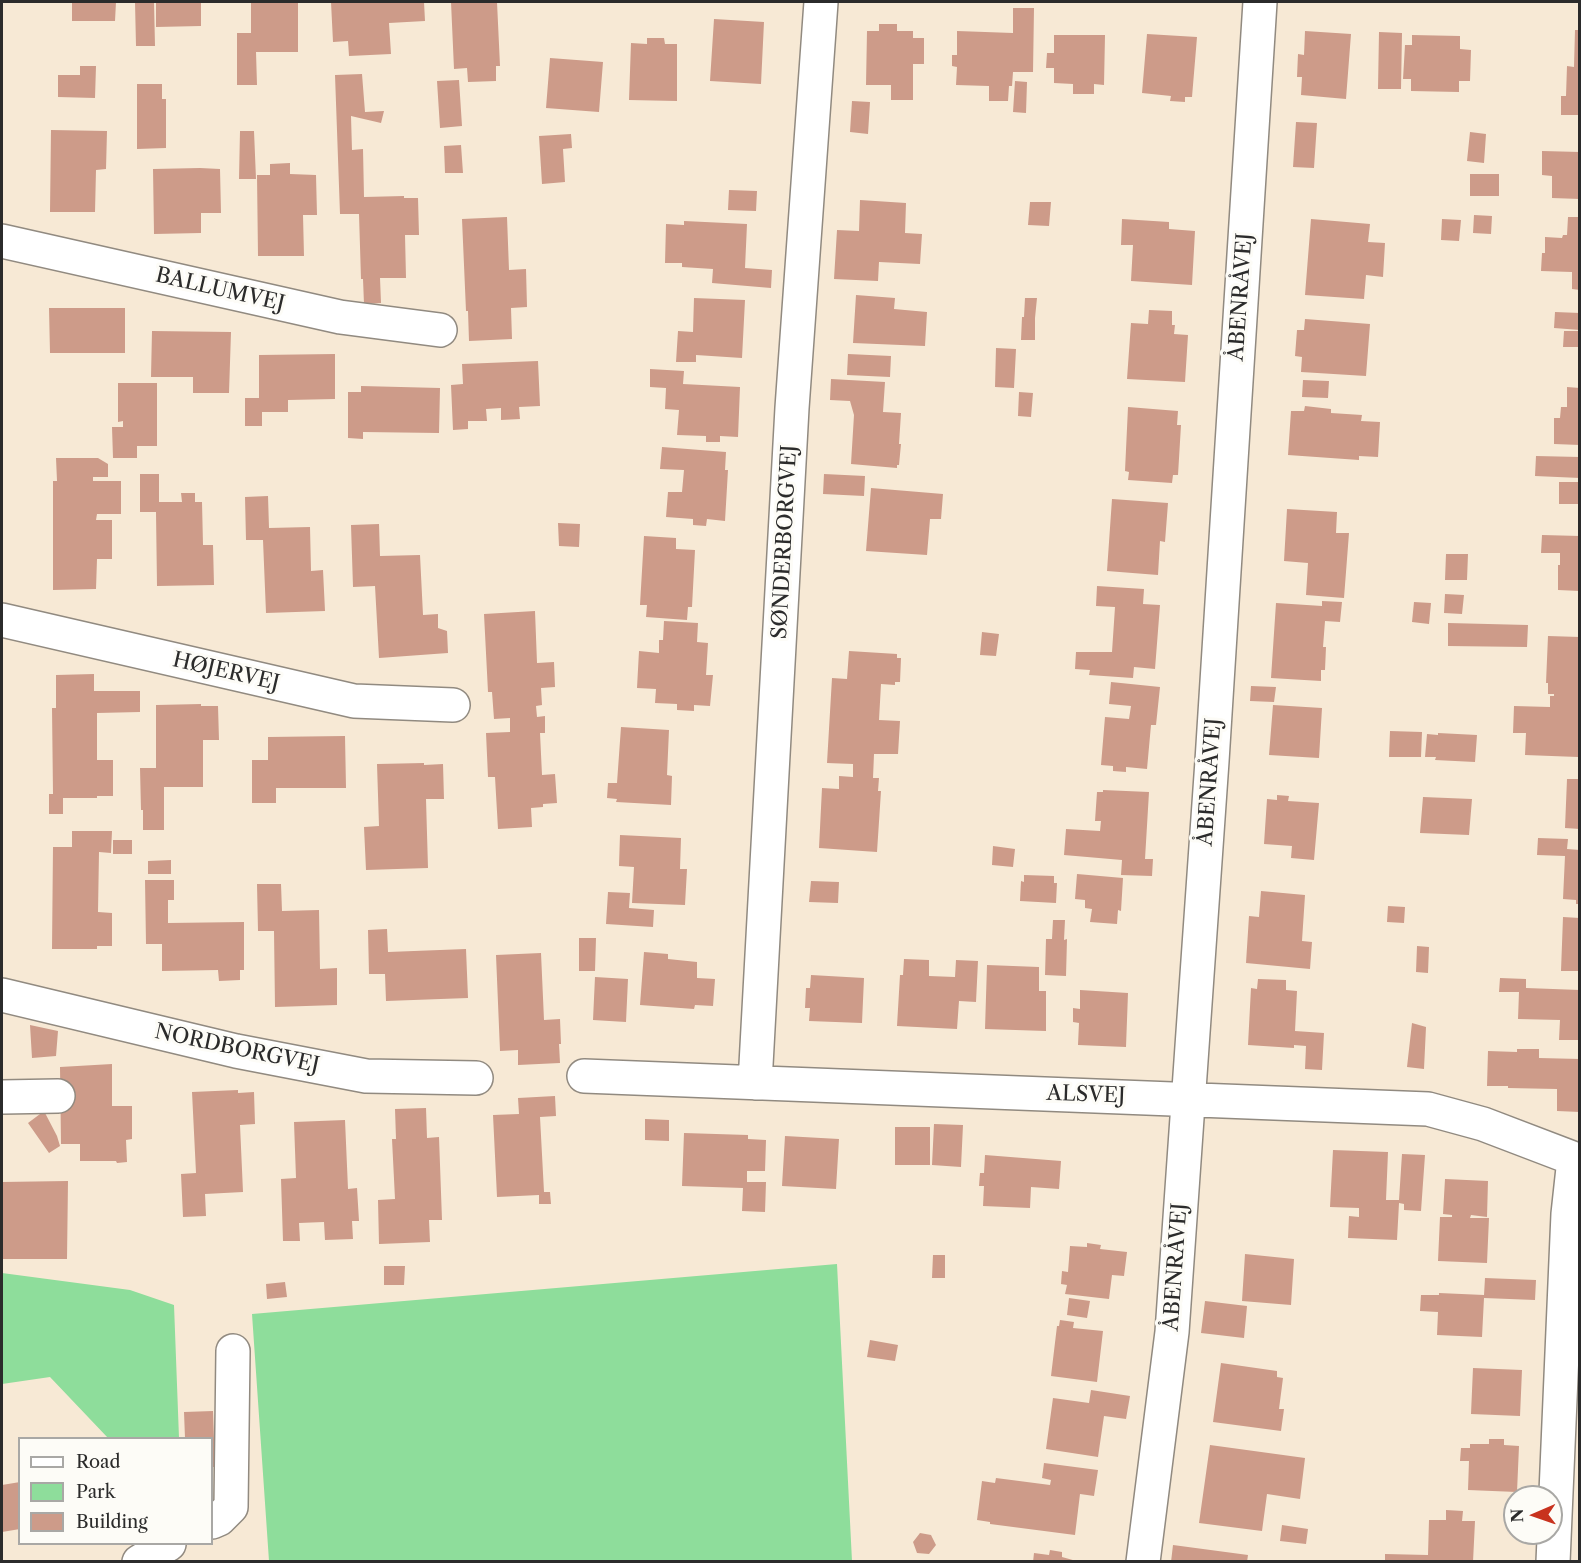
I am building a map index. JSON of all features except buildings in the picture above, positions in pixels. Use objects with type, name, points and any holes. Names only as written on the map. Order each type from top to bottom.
[{"type":"street","name":"SØNDERBORGVEJ","points":[[755,1083],[792,408],[821,2]]},
{"type":"street","name":"ÅBENRÅVEJ","points":[[1143,1562],[1172,1332],[1212,761],[1260,2]]},
{"type":"street","name":"BALLUMVEJ","points":[[2,241],[340,317],[440,330]]},
{"type":"street","name":"HØJERVEJ","points":[[2,620],[354,701],[453,705]]},
{"type":"street","name":"NORDBORGVEJ","points":[[2,995],[236,1051],[366,1076],[476,1078]]},
{"type":"street","name":"ALSVEJ","points":[[584,1076],[1428,1109],[1484,1124],[1577,1160]]},
{"type":"street","points":[[2,1097],[58,1096]]},
{"type":"street","points":[[1553,1562],[1568,1214],[1577,1160]]},
{"type":"street","points":[[213,1522],[231,1507],[233,1351]]},
{"type":"street","points":[[139,1562],[167,1545]]},
{"type":"green space","points":[[837,1264],[852,1561],[269,1561],[252,1314]]},
{"type":"green space","points":[[2,1273],[130,1290],[174,1305],[179,1437],[107,1437],[50,1377],[2,1384]]}]
